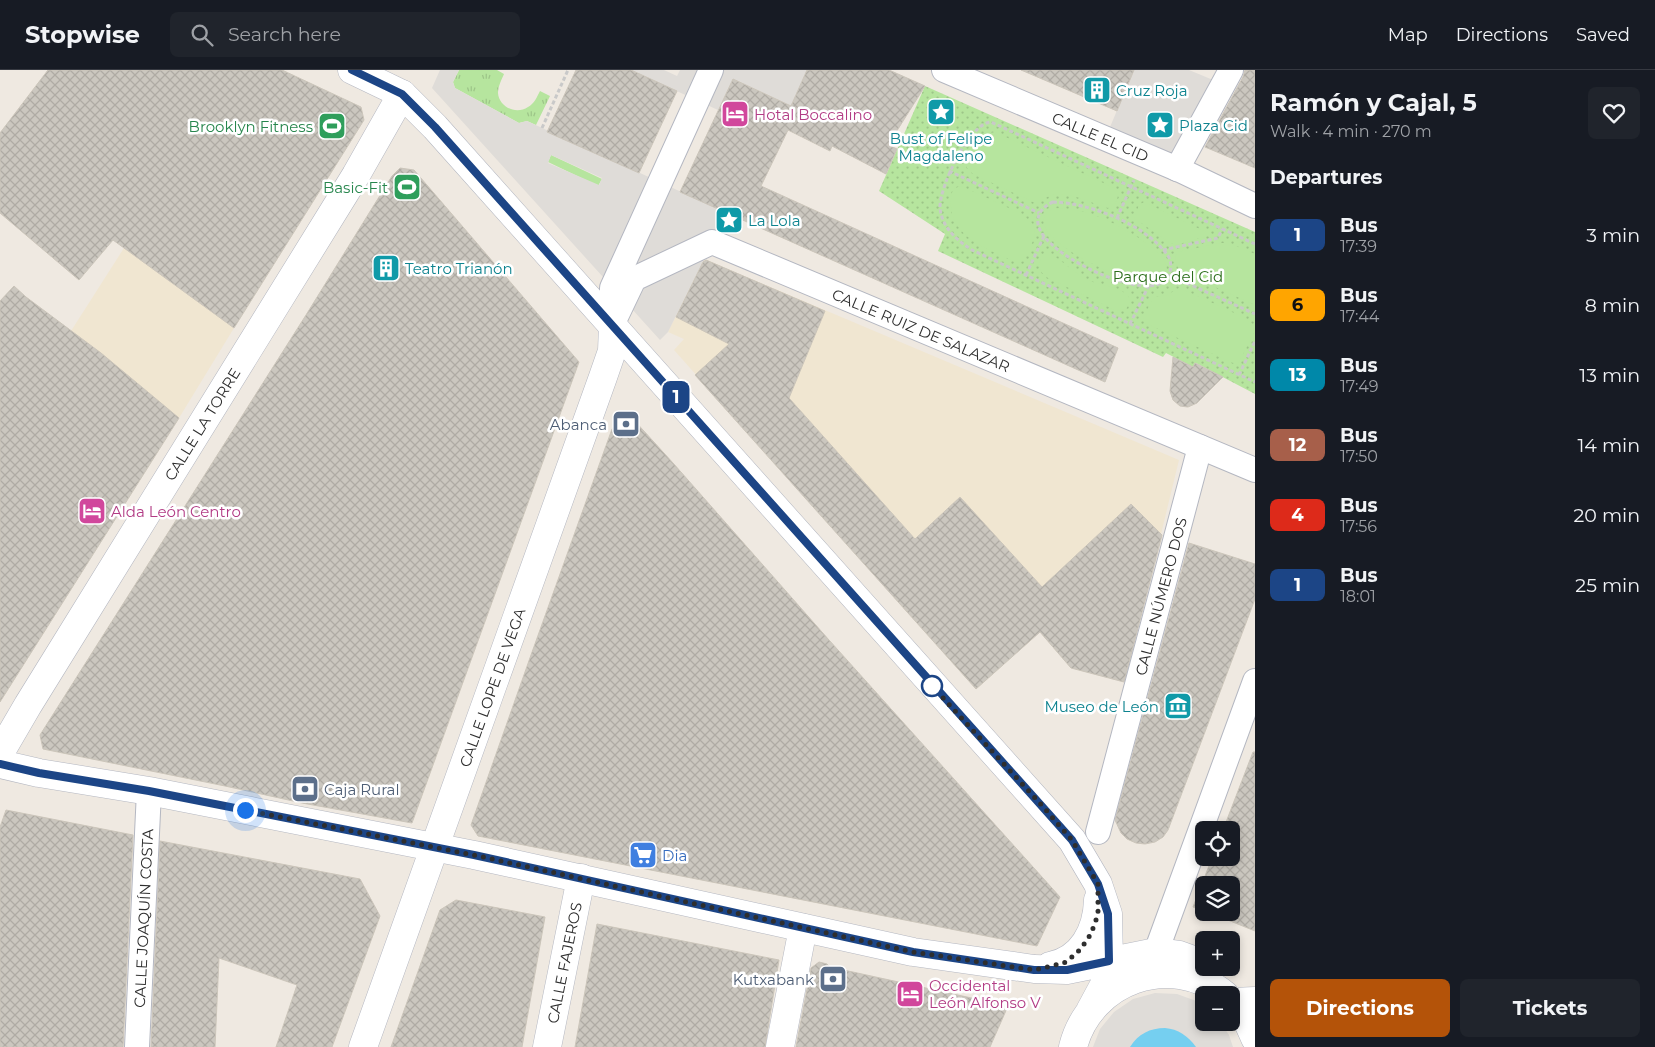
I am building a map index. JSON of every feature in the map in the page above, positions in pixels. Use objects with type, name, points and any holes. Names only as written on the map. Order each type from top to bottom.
[{"type":"main road","points":[[352,70],[402,94],[435,127],[613,324],[934,688],[1072,840],[1098,884],[1108,914],[1109,961],[1104,985],[1082,1024],[1073,1047]]},
{"type":"main road","name":"CALLE LA TORRE","points":[[0,753],[356,175],[402,94]]},
{"type":"main road","name":"CALLE LOPE DE VEGA","points":[[363,1047],[612,351],[613,324]]},
{"type":"main road","points":[[0,764],[39,773],[149,791],[434,847],[913,952],[1034,970],[1067,970],[1156,952],[1179,955],[1195,961]]},
{"type":"main road","name":"CALLE FAJEROS","points":[[548,1047],[582,878]]},
{"type":"main road","points":[[1034,970],[1064,963],[1077,953],[1088,939],[1098,912],[1098,884]]},
{"type":"main road","points":[[780,1047],[803,928]]},
{"type":"main road","points":[[1090,1011],[1105,996],[1122,984],[1142,976],[1185,975],[1212,986]]},
{"type":"main road","points":[[1216,976],[1224,986]]},
{"type":"main road","points":[[1240,1008],[1255,1038]]},
{"type":"street","points":[[613,324],[612,288],[711,70]]},
{"type":"street","name":"CALLE EL CID","points":[[944,70],[1177,169],[1255,206]]},
{"type":"street","points":[[1177,169],[1228,77]]},
{"type":"street","name":"CALLE RUIZ DE SALAZAR","points":[[613,324],[634,280],[712,242],[1255,470]]},
{"type":"street","name":"CALLE NÚMERO DOS","points":[[1098,832],[1200,447]]},
{"type":"street","points":[[1156,952],[1255,681]]},
{"type":"street","name":"CALLE JOAQUÍN COSTA","points":[[137,1047],[149,791]]},
{"type":"path","points":[[542,128],[568,70]]},
{"type":"path","points":[[1255,244],[991,122],[980,127],[958,156],[949,172],[941,197],[940,210],[948,230],[955,238],[972,250],[1255,382]]},
{"type":"path","points":[[1117,218],[1146,156]]},
{"type":"path","points":[[949,172],[1039,213]]},
{"type":"path","points":[[1060,203],[1089,207],[1117,218],[1142,233],[1163,250],[1170,262],[1171,268],[1169,275],[1160,284],[1149,286],[1120,281],[1092,270],[1066,255],[1044,236],[1038,226],[1039,213],[1048,204],[1060,203]]},
{"type":"path","points":[[1163,250],[1218,238],[1222,229]]},
{"type":"path","points":[[1026,275],[1044,236]]},
{"type":"path","points":[[1169,275],[1255,314]]},
{"type":"path","points":[[1130,324],[1149,286]]},
{"type":"path","points":[[1239,375],[1255,341]]},
{"type":"shaded area","points":[[440,70],[459,70],[453,82],[455,88],[519,123],[527,121],[727,213],[668,332],[660,340],[432,88]],"holes":[[[551,155],[602,178],[599,185],[548,163]]]},
{"type":"shaded area","points":[[631,70],[664,70],[677,76],[680,70],[807,70],[791,106],[733,79],[718,110]]},
{"type":"shaded area","name":"Plaza Cid","points":[[1134,70],[1189,70],[1230,87],[1182,171],[1105,139]]},
{"type":"shaded area","points":[[124,248],[234,328],[179,418],[71,331]]},
{"type":"shaded area","points":[[704,259],[1179,460],[1125,682],[1071,668],[1040,632],[976,689],[674,350],[684,339],[668,332]]},
{"type":"shaded area","points":[[1155,993],[1177,994],[1195,1001],[1195,1031],[1226,1031],[1233,1047],[1093,1047],[1100,1029],[1114,1012],[1133,999]]},
{"type":"green space","points":[[459,70],[497,70],[504,74],[499,88],[499,98],[505,106],[513,110],[530,106],[540,91],[550,96],[536,125],[527,121],[519,123],[455,88],[453,82]]},
{"type":"green space","name":"Parque del Cid","points":[[925,86],[1255,232],[1255,394],[1196,363],[1193,367],[1166,353],[1163,357],[938,251],[945,234],[879,191]]},
{"type":"green space","points":[[995,132],[1114,188],[1118,194],[1114,206],[1108,208],[1074,196],[1060,194],[1035,203],[973,174],[967,168],[969,158],[981,141]]},
{"type":"green space","points":[[551,155],[602,179],[598,186],[548,162]]},
{"type":"green space","points":[[961,186],[1022,214],[1032,223],[1035,229],[1034,239],[1023,261],[1018,263],[993,252],[972,240],[963,232],[956,223],[952,213],[951,200],[953,191]]},
{"type":"green space","points":[[1144,202],[1206,232],[1207,236],[1176,245],[1170,243],[1134,218],[1139,205]]},
{"type":"green space","points":[[1054,208],[1077,210],[1094,215],[1134,235],[1159,254],[1166,264],[1165,273],[1155,280],[1118,275],[1077,255],[1062,246],[1044,226],[1045,216]]},
{"type":"green space","points":[[1229,243],[1255,254],[1255,305],[1179,269],[1175,258],[1177,252]]},
{"type":"green space","points":[[1049,254],[1088,280],[1123,291],[1130,299],[1126,309],[1117,311],[1048,278],[1041,272],[1039,265],[1041,258]]},
{"type":"green space","points":[[1180,288],[1245,318],[1254,325],[1255,331],[1239,362],[1233,363],[1145,323],[1143,318],[1153,298],[1167,295]]},
{"type":"water","points":[[1165,1028],[1182,1034],[1196,1047],[1130,1047],[1145,1033],[1154,1029]]},
{"type":"building","points":[[48,70],[282,70],[361,107],[364,120],[234,328],[113,240],[79,280],[0,213],[0,133]]},
{"type":"building","points":[[576,70],[631,70],[677,91],[639,173],[547,132]]},
{"type":"building","points":[[807,70],[889,70],[925,86],[888,145],[897,149],[886,174],[832,146],[830,151],[788,130],[761,186],[1118,348],[1105,382],[680,192],[733,79],[791,106]]},
{"type":"building","name":"Cruz Roja","points":[[1021,70],[1134,70],[1117,111]]},
{"type":"building","points":[[1245,70],[1255,70],[1255,168],[1205,147]]},
{"type":"building","points":[[400,168],[414,170],[579,362],[412,823],[302,803],[43,749],[40,735],[392,176]]},
{"type":"building","points":[[706,260],[825,311],[789,398],[915,539],[960,497],[1042,587],[1131,504],[1162,535],[1124,682],[1071,668],[1040,632],[976,689],[695,375],[729,344],[676,317],[703,262]]},
{"type":"building","points":[[14,286],[101,353],[179,418],[0,702],[0,301]]},
{"type":"building","points":[[1173,357],[1193,367],[1195,363],[1223,377],[1197,403],[1188,407],[1180,406],[1173,400],[1170,391]]},
{"type":"building","points":[[633,419],[1060,897],[1037,946],[478,836],[471,825],[612,429],[619,421]]},
{"type":"building","name":"Museo de León","points":[[1189,543],[1255,564],[1255,599],[1168,830],[1163,837],[1155,842],[1136,843],[1127,839],[1121,833],[1115,820]]},
{"type":"building","points":[[1253,752],[1255,752],[1255,931],[1230,921],[1240,921],[1240,876],[1205,876],[1209,866],[1240,866],[1240,821],[1226,821]]},
{"type":"building","points":[[6,810],[133,835],[123,1047],[0,1047],[0,827]]},
{"type":"building","points":[[160,841],[360,879],[380,916],[332,1047],[276,1047],[297,985],[219,958],[215,1047],[151,1047]]},
{"type":"building","points":[[456,900],[545,917],[522,1047],[391,1047],[440,910]]},
{"type":"building","points":[[597,924],[779,960],[765,1047],[575,1047]]},
{"type":"building","points":[[819,962],[830,967],[1008,1006],[990,1047],[796,1047],[811,968]]},
{"type":"bus line","name":"1","points":[[0,764],[39,773],[149,791],[474,855],[913,952],[1034,970],[1067,970],[1109,961],[1108,914],[1098,884],[1088,864],[1072,840],[934,688],[435,127],[402,94],[352,70]]},
{"type":"place","name":"Cruz Roja","points":[[1097,90]]},
{"type":"place","name":"Bust of Felipe Magdaleno","points":[[941,112]]},
{"type":"place","name":"Hotal Boccalino","points":[[735,114]]},
{"type":"place","name":"Plaza Cid","points":[[1160,125]]},
{"type":"place","name":"Brooklyn Fitness","points":[[332,126]]},
{"type":"place","name":"Basic-Fit","points":[[407,187]]},
{"type":"place","name":"La Lola","points":[[729,220]]},
{"type":"place","name":"Teatro Trianón","points":[[386,268]]},
{"type":"place","name":"Abanca","points":[[626,424]]},
{"type":"place","name":"Alda León Centro","points":[[92,511]]},
{"type":"place","name":"Museo de León","points":[[1178,706]]},
{"type":"place","name":"Caja Rural","points":[[305,789]]},
{"type":"place","name":"Dia","points":[[643,855]]},
{"type":"place","name":"Kutxabank","points":[[833,979]]},
{"type":"place","name":"Occidental León Alfonso V","points":[[910,994]]},
{"type":"route","points":[[245,810],[474,855],[913,952],[1034,970],[1064,963],[1077,953],[1088,939],[1095,924],[1098,912],[1098,884],[1088,864],[1072,840],[932,686]]}]
